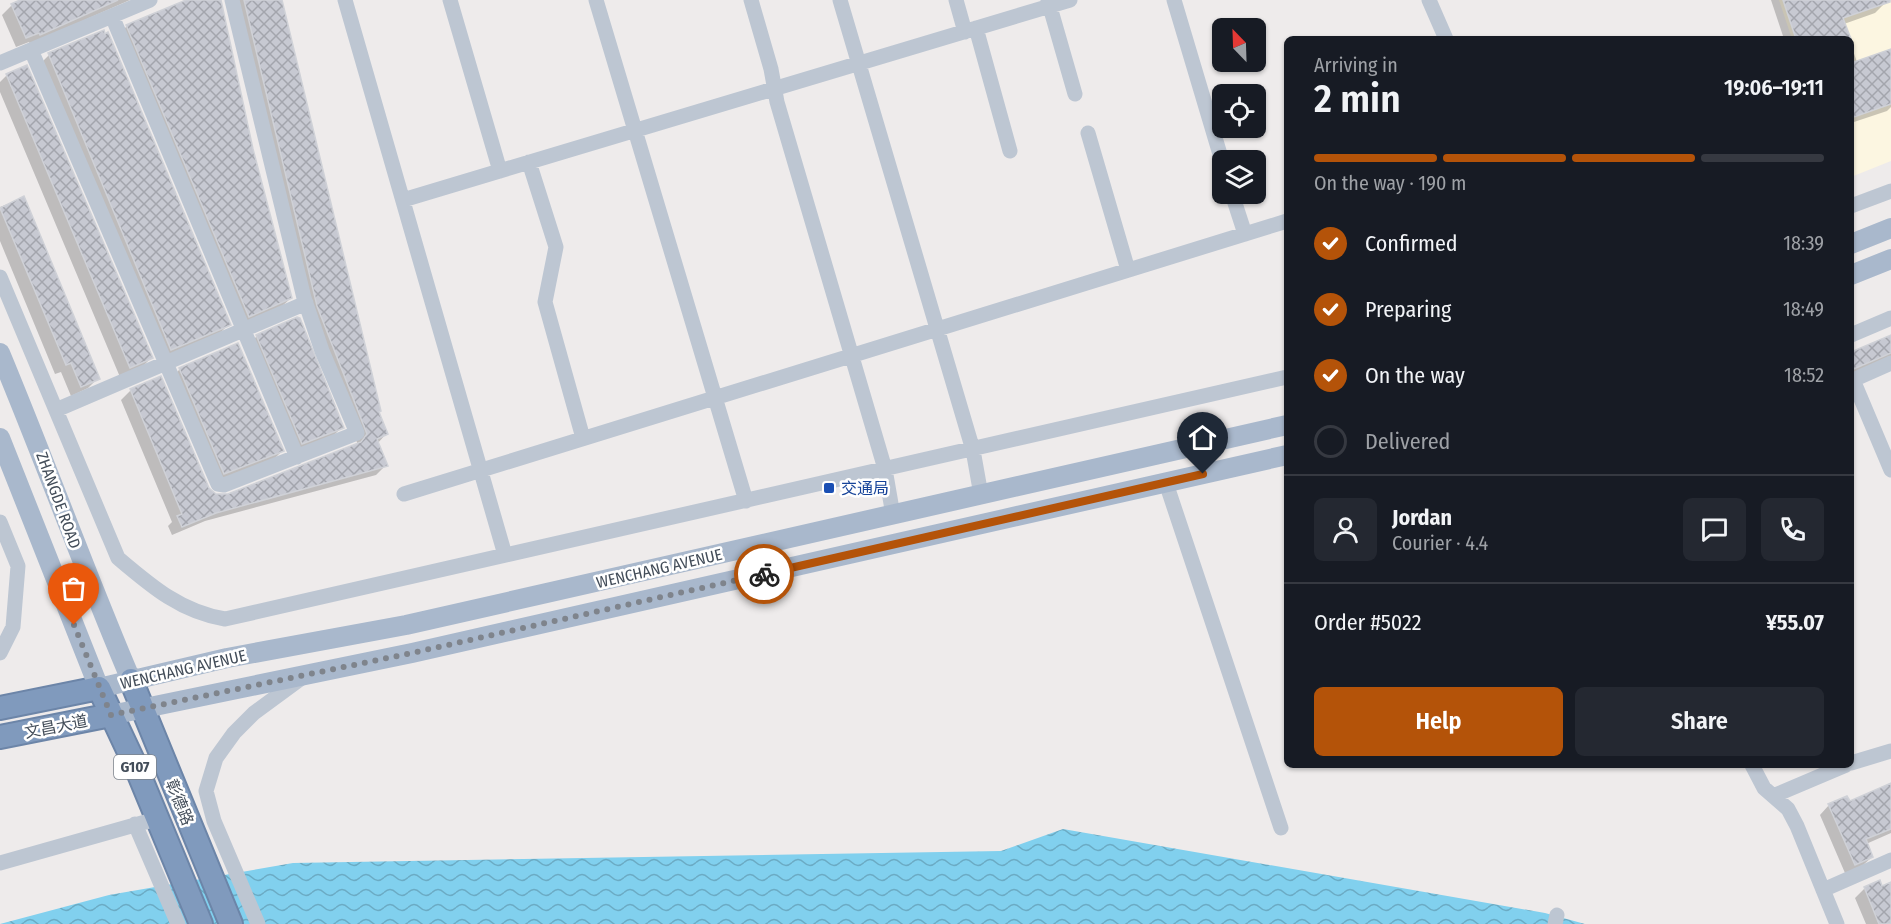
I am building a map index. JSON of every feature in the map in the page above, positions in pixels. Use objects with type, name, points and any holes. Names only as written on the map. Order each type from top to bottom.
[{"type":"highway","name":"彰德路","points":[[131,680],[231,924]]},
{"type":"highway","name":"彰德路","points":[[99,688],[111,715],[146,822],[158,850],[201,924]]},
{"type":"highway","name":"文昌大道","points":[[0,708],[99,688]]},
{"type":"highway","name":"文昌大道","points":[[0,736],[111,715]]},
{"type":"main road","points":[[1854,243],[1891,228]]},
{"type":"main road","points":[[1854,274],[1891,259]]},
{"type":"main road","name":"ZHANGDE ROAD","points":[[0,353],[52,477],[76,550],[131,680]]},
{"type":"main road","name":"WENCHANG AVENUE","points":[[99,688],[227,658],[406,625],[1284,426]]},
{"type":"main road","name":"ZHANGDE ROAD","points":[[0,438],[99,688]]},
{"type":"main road","name":"WENCHANG AVENUE","points":[[111,715],[424,650],[1284,456]]},
{"type":"street","points":[[0,63],[150,0]]},
{"type":"street","points":[[31,51],[218,484],[224,485],[357,433],[322,351],[306,303],[232,0]]},
{"type":"street","points":[[345,0],[505,555]]},
{"type":"street","points":[[450,0],[500,171]]},
{"type":"street","points":[[596,0],[746,501]]},
{"type":"street","points":[[752,0],[775,89],[885,469],[893,515]]},
{"type":"street","points":[[840,0],[973,450],[981,495]]},
{"type":"street","points":[[956,0],[971,30],[1010,151]]},
{"type":"street","points":[[403,200],[971,30],[1049,3],[1070,0]]},
{"type":"street","points":[[1173,0],[1219,150]]},
{"type":"street","points":[[1429,0],[1445,36]]},
{"type":"street","points":[[1049,3],[1075,94]]},
{"type":"street","points":[[112,16],[297,457]]},
{"type":"street","points":[[1088,134],[1128,270]]},
{"type":"street","points":[[529,162],[556,247],[545,302],[583,438]]},
{"type":"street","points":[[1854,205],[1891,191]]},
{"type":"street","points":[[1235,204],[1245,234]]},
{"type":"street","points":[[404,494],[1284,222]]},
{"type":"street","points":[[0,277],[118,558],[183,607],[206,616],[225,619],[1284,378]]},
{"type":"street","points":[[56,410],[306,303]]},
{"type":"street","points":[[1854,334],[1891,318]]},
{"type":"street","points":[[1854,380],[1891,363]]},
{"type":"street","points":[[1854,382],[1891,470]]},
{"type":"street","points":[[1166,483],[1281,828]]},
{"type":"street","points":[[0,522],[18,566],[13,627],[0,653]]},
{"type":"street","points":[[258,924],[218,827],[206,791],[216,758],[234,733],[254,713],[308,674]]},
{"type":"street","points":[[1854,762],[1891,751]]},
{"type":"street","points":[[1754,768],[1764,788],[1788,809],[1837,924]]},
{"type":"street","points":[[1773,796],[1839,768]]},
{"type":"street","points":[[0,862],[146,822]]},
{"type":"street","points":[[158,850],[178,924]]},
{"type":"street","points":[[1823,890],[1891,860]]},
{"type":"shaded area","points":[[1779,0],[1891,0],[1891,161],[1854,176],[1854,36],[1791,36]]},
{"type":"water","points":[[1063,829],[1545,913],[1585,924],[0,924],[109,895],[293,863],[1001,851]]},
{"type":"building","points":[[20,0],[118,0],[40,35],[39,33],[26,38],[11,4]]},
{"type":"building","points":[[186,0],[221,0],[253,149],[292,298],[249,317],[126,25]]},
{"type":"building","points":[[244,0],[282,0],[381,411],[379,412],[388,434],[377,439],[388,466],[216,513],[182,527],[177,516],[182,514],[130,389],[161,376],[209,488],[216,494],[228,494],[361,442],[367,434],[317,306]]},
{"type":"building","points":[[1783,0],[1890,0],[1890,2],[1843,18],[1850,36],[1795,36]]},
{"type":"building","points":[[104,30],[105,34],[108,32],[231,325],[171,350],[48,53]]},
{"type":"building","points":[[1891,49],[1891,104],[1854,117],[1854,62]]},
{"type":"building","points":[[27,65],[153,358],[130,368],[6,74]]},
{"type":"building","points":[[24,196],[100,379],[81,387],[71,363],[66,365],[0,208]]},
{"type":"building","points":[[297,317],[300,318],[344,428],[302,444],[256,335]]},
{"type":"building","points":[[1891,335],[1891,353],[1854,369],[1854,351]]},
{"type":"building","points":[[238,343],[284,451],[224,474],[179,368]]},
{"type":"building","points":[[1891,783],[1891,829],[1866,839],[1873,857],[1855,865],[1828,804],[1847,796],[1850,801]]},
{"type":"building","points":[[1880,880],[1882,886],[1891,882],[1891,924],[1879,924],[1864,887]]},
{"type":"way so far","points":[[74,625],[111,715],[223,690],[412,653],[764,574]]},
{"type":"place","name":"交通局","points":[[829,488]]},
{"type":"route","points":[[764,574],[1203,474]]}]
